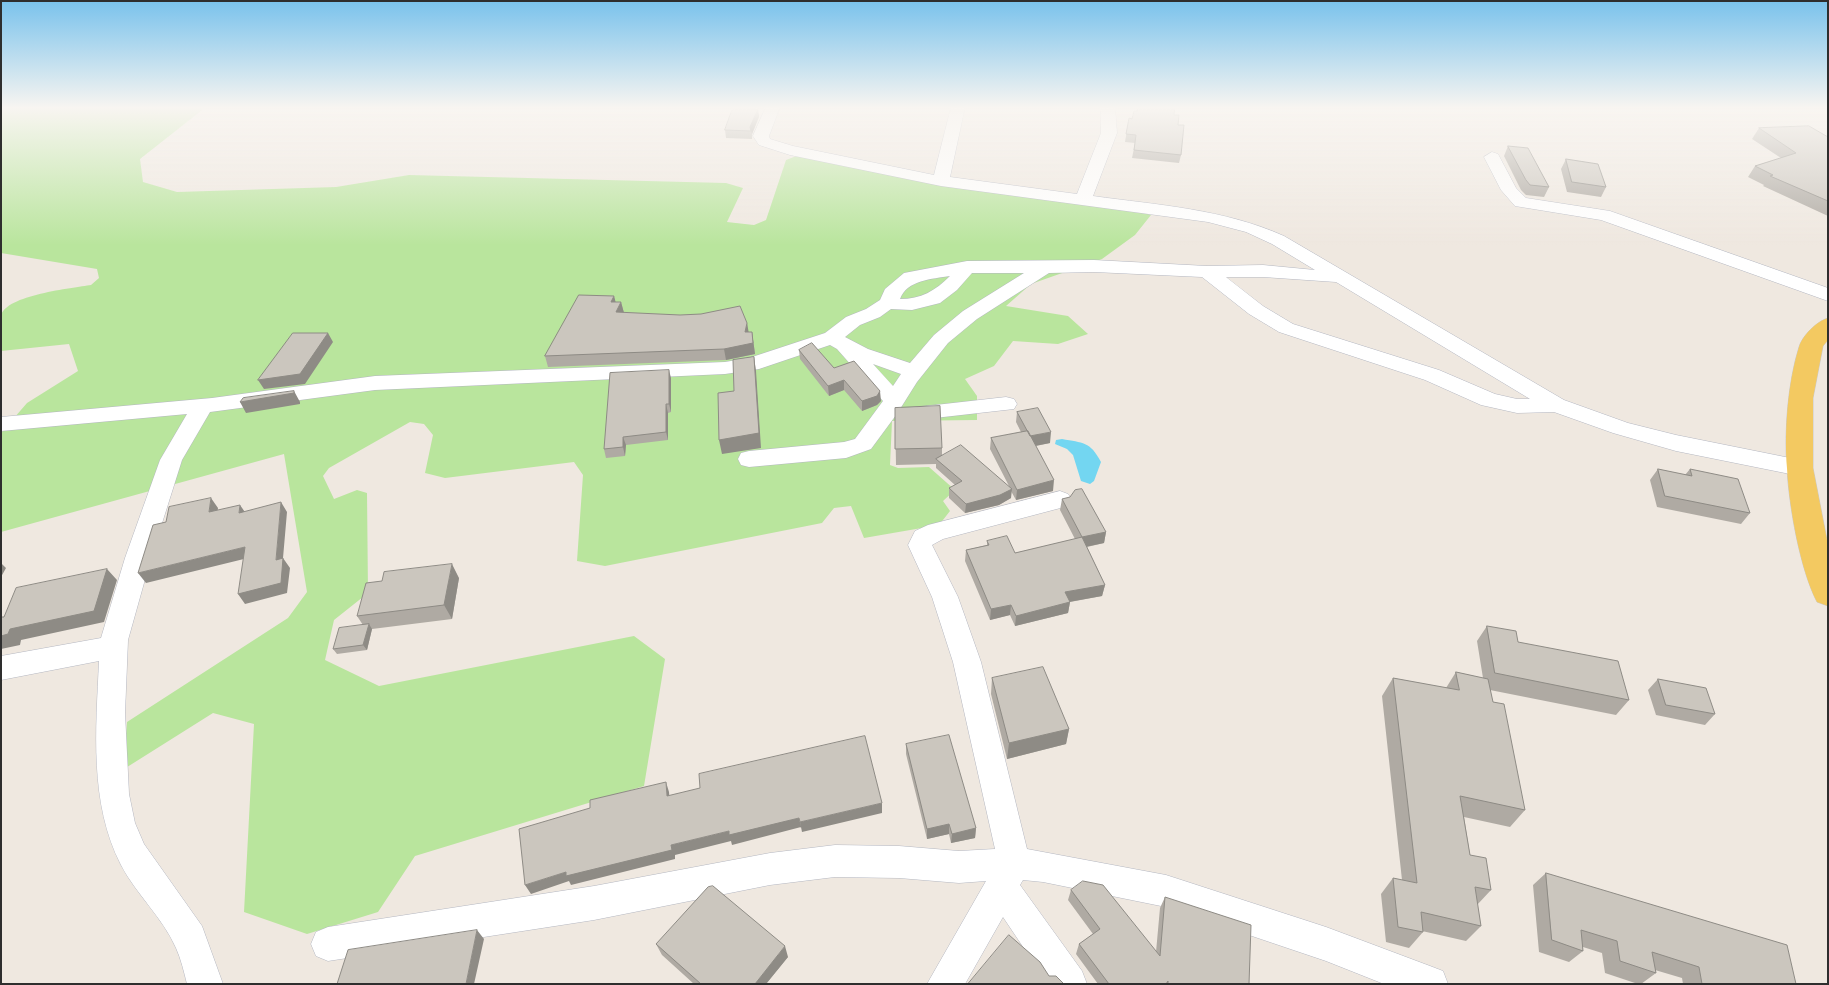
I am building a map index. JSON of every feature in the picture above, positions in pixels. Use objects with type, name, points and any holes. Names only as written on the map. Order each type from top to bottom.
[{"type":"main road","points":[[1828,324],[1811,345],[1801,398],[1800,468],[1812,541],[1828,594]]},
{"type":"street","points":[[804,153],[940,181],[1208,217],[1252,228],[1278,240],[1556,405],[1621,428],[1676,443],[1800,468]]},
{"type":"street","points":[[940,181],[947,153]]},
{"type":"street","points":[[1083,201],[1102,153]]},
{"type":"street","points":[[1492,157],[1509,190],[1521,202],[1604,215],[1828,295]]},
{"type":"street","points":[[1,424],[203,406],[375,383],[725,368],[752,364],[838,341],[853,321],[873,313],[888,303],[892,293],[911,277],[967,267],[1045,268],[1094,266],[1207,272],[1263,271],[1338,277]]},
{"type":"street","points":[[888,303],[904,306],[936,298],[950,288],[967,267]]},
{"type":"street","points":[[749,460],[846,450],[863,444],[914,371],[941,339],[974,312],[1045,268]]},
{"type":"street","points":[[1207,272],[1256,310],[1286,328],[1432,376],[1489,400],[1517,406],[1556,405]]},
{"type":"street","points":[[943,294],[974,312]]},
{"type":"street","points":[[838,341],[860,354],[886,360],[914,371]]},
{"type":"street","points":[[838,341],[888,409]]},
{"type":"street","points":[[888,409],[1006,404]]},
{"type":"street","points":[[203,406],[171,460],[138,558],[114,647],[111,712],[114,794],[119,823],[133,855],[190,938],[205,984]]},
{"type":"street","points":[[1060,500],[937,531],[924,537],[920,545],[945,597],[967,662],[1007,874],[1069,984]]},
{"type":"street","points":[[1,668],[114,647]]},
{"type":"street","points":[[328,944],[594,902],[770,869],[835,861],[899,862],[959,867],[1007,874],[1044,866],[1166,892],[1326,944],[1430,984]]},
{"type":"street","points":[[945,984],[1007,874]]},
{"type":"green space","points":[[1,153],[148,153],[140,159],[143,182],[177,192],[336,187],[409,175],[726,183],[743,188],[727,222],[754,225],[766,220],[786,160],[799,155],[1151,215],[1135,235],[1102,259],[1031,284],[1006,306],[1068,316],[1088,334],[1058,344],[1013,341],[994,366],[965,379],[977,396],[977,420],[892,421],[890,465],[898,468],[929,467],[955,490],[943,501],[950,511],[939,525],[864,538],[851,506],[834,508],[822,523],[605,566],[577,561],[583,475],[574,462],[445,478],[425,473],[433,435],[424,424],[410,422],[329,468],[323,476],[334,499],[357,490],[367,493],[368,593],[334,620],[325,660],[379,686],[634,636],[665,659],[644,786],[415,856],[378,912],[307,934],[244,912],[254,724],[213,713],[124,769],[127,722],[288,618],[307,592],[284,454],[1,532],[1,433],[27,403],[78,371],[69,344],[1,351],[1,316],[5,309],[26,298],[91,285],[99,278],[97,269],[1,253]]},
{"type":"water","points":[[1062,439],[1085,444],[1097,455],[1101,462],[1094,481],[1090,484],[1081,481],[1073,455],[1067,449],[1055,444],[1056,440]]},
{"type":"building","points":[[1162,153],[1181,153],[1181,155]]},
{"type":"building","points":[[1512,153],[1531,153],[1549,187],[1530,185]]},
{"type":"building","points":[[1796,153],[1828,153],[1828,201],[1770,176],[1773,175],[1755,166]]},
{"type":"building","points":[[1566,159],[1598,164],[1606,187],[1572,182]]},
{"type":"building","points":[[579,295],[614,296],[611,302],[621,302],[616,312],[701,314],[740,306],[747,323],[745,332],[752,332],[753,343],[724,349],[545,356]]},
{"type":"building","points":[[293,333],[328,333],[300,374],[258,380]]},
{"type":"building","points":[[812,343],[834,368],[854,361],[880,391],[877,396],[862,401],[844,380],[828,386],[799,350]]},
{"type":"building","points":[[754,357],[759,433],[719,440],[718,393],[734,391],[733,360]]},
{"type":"building","points":[[669,370],[669,404],[666,404],[666,432],[623,437],[623,447],[604,449],[610,373]]},
{"type":"building","points":[[294,391],[294,393],[240,402],[243,398]]},
{"type":"building","points":[[940,406],[942,448],[895,449],[895,408]]},
{"type":"building","points":[[1038,408],[1051,432],[1030,436],[1017,412]]},
{"type":"building","points":[[1028,431],[1054,480],[1017,490],[991,438]]},
{"type":"building","points":[[961,445],[1012,489],[1000,495],[966,504],[949,488],[962,481],[936,459]]},
{"type":"building","points":[[1658,469],[1692,476],[1690,469],[1738,479],[1750,513],[1665,496]]},
{"type":"building","points":[[1082,489],[1106,532],[1082,537],[1062,499],[1070,497],[1075,490]]},
{"type":"building","points":[[211,498],[209,512],[240,505],[239,513],[281,502],[276,560],[283,558],[281,583],[238,594],[245,547],[138,573],[153,525],[166,522],[169,507]]},
{"type":"building","points":[[1007,536],[1015,553],[1082,537],[1105,585],[1065,592],[1070,602],[1016,616],[1011,605],[991,609],[966,550],[989,545],[987,541]]},
{"type":"building","points":[[452,564],[444,605],[357,616],[366,583],[382,581],[384,572]]},
{"type":"building","points":[[107,569],[94,611],[10,629],[8,634],[1,636],[1,617],[4,617],[16,588]]},
{"type":"building","points":[[369,624],[363,645],[333,649],[339,628]]},
{"type":"building","points":[[1487,626],[1516,631],[1518,642],[1618,661],[1629,700],[1495,673]]},
{"type":"building","points":[[1043,667],[1069,729],[1009,743],[992,678]]},
{"type":"building","points":[[1456,672],[1488,679],[1493,702],[1504,704],[1525,810],[1460,796],[1470,855],[1486,858],[1491,890],[1475,887],[1481,926],[1421,912],[1423,932],[1398,927],[1393,878],[1417,883],[1393,678],[1459,690]]},
{"type":"building","points":[[1658,679],[1706,688],[1715,714],[1666,705]]},
{"type":"building","points":[[949,735],[976,828],[952,834],[949,824],[927,829],[906,744]]},
{"type":"building","points":[[865,736],[882,803],[800,822],[799,818],[729,835],[729,831],[671,845],[672,850],[566,876],[566,872],[525,885],[519,829],[590,808],[590,800],[666,782],[667,796],[700,788],[699,774]]},
{"type":"building","points":[[1546,873],[1787,945],[1796,984],[1702,984],[1699,967],[1652,952],[1656,973],[1620,961],[1617,941],[1581,930],[1583,951],[1552,940]]},
{"type":"building","points":[[1083,881],[1103,885],[1160,956],[1165,897],[1251,925],[1249,984],[1168,984],[1168,981],[1166,984],[1109,984],[1079,944],[1100,929],[1071,890]]},
{"type":"building","points":[[713,886],[785,946],[755,984],[701,984],[656,944],[708,887]]},
{"type":"building","points":[[477,930],[466,984],[337,984],[348,950]]},
{"type":"building","points":[[1009,935],[1040,962],[1049,976],[1056,976],[1064,984],[968,984]]}]
